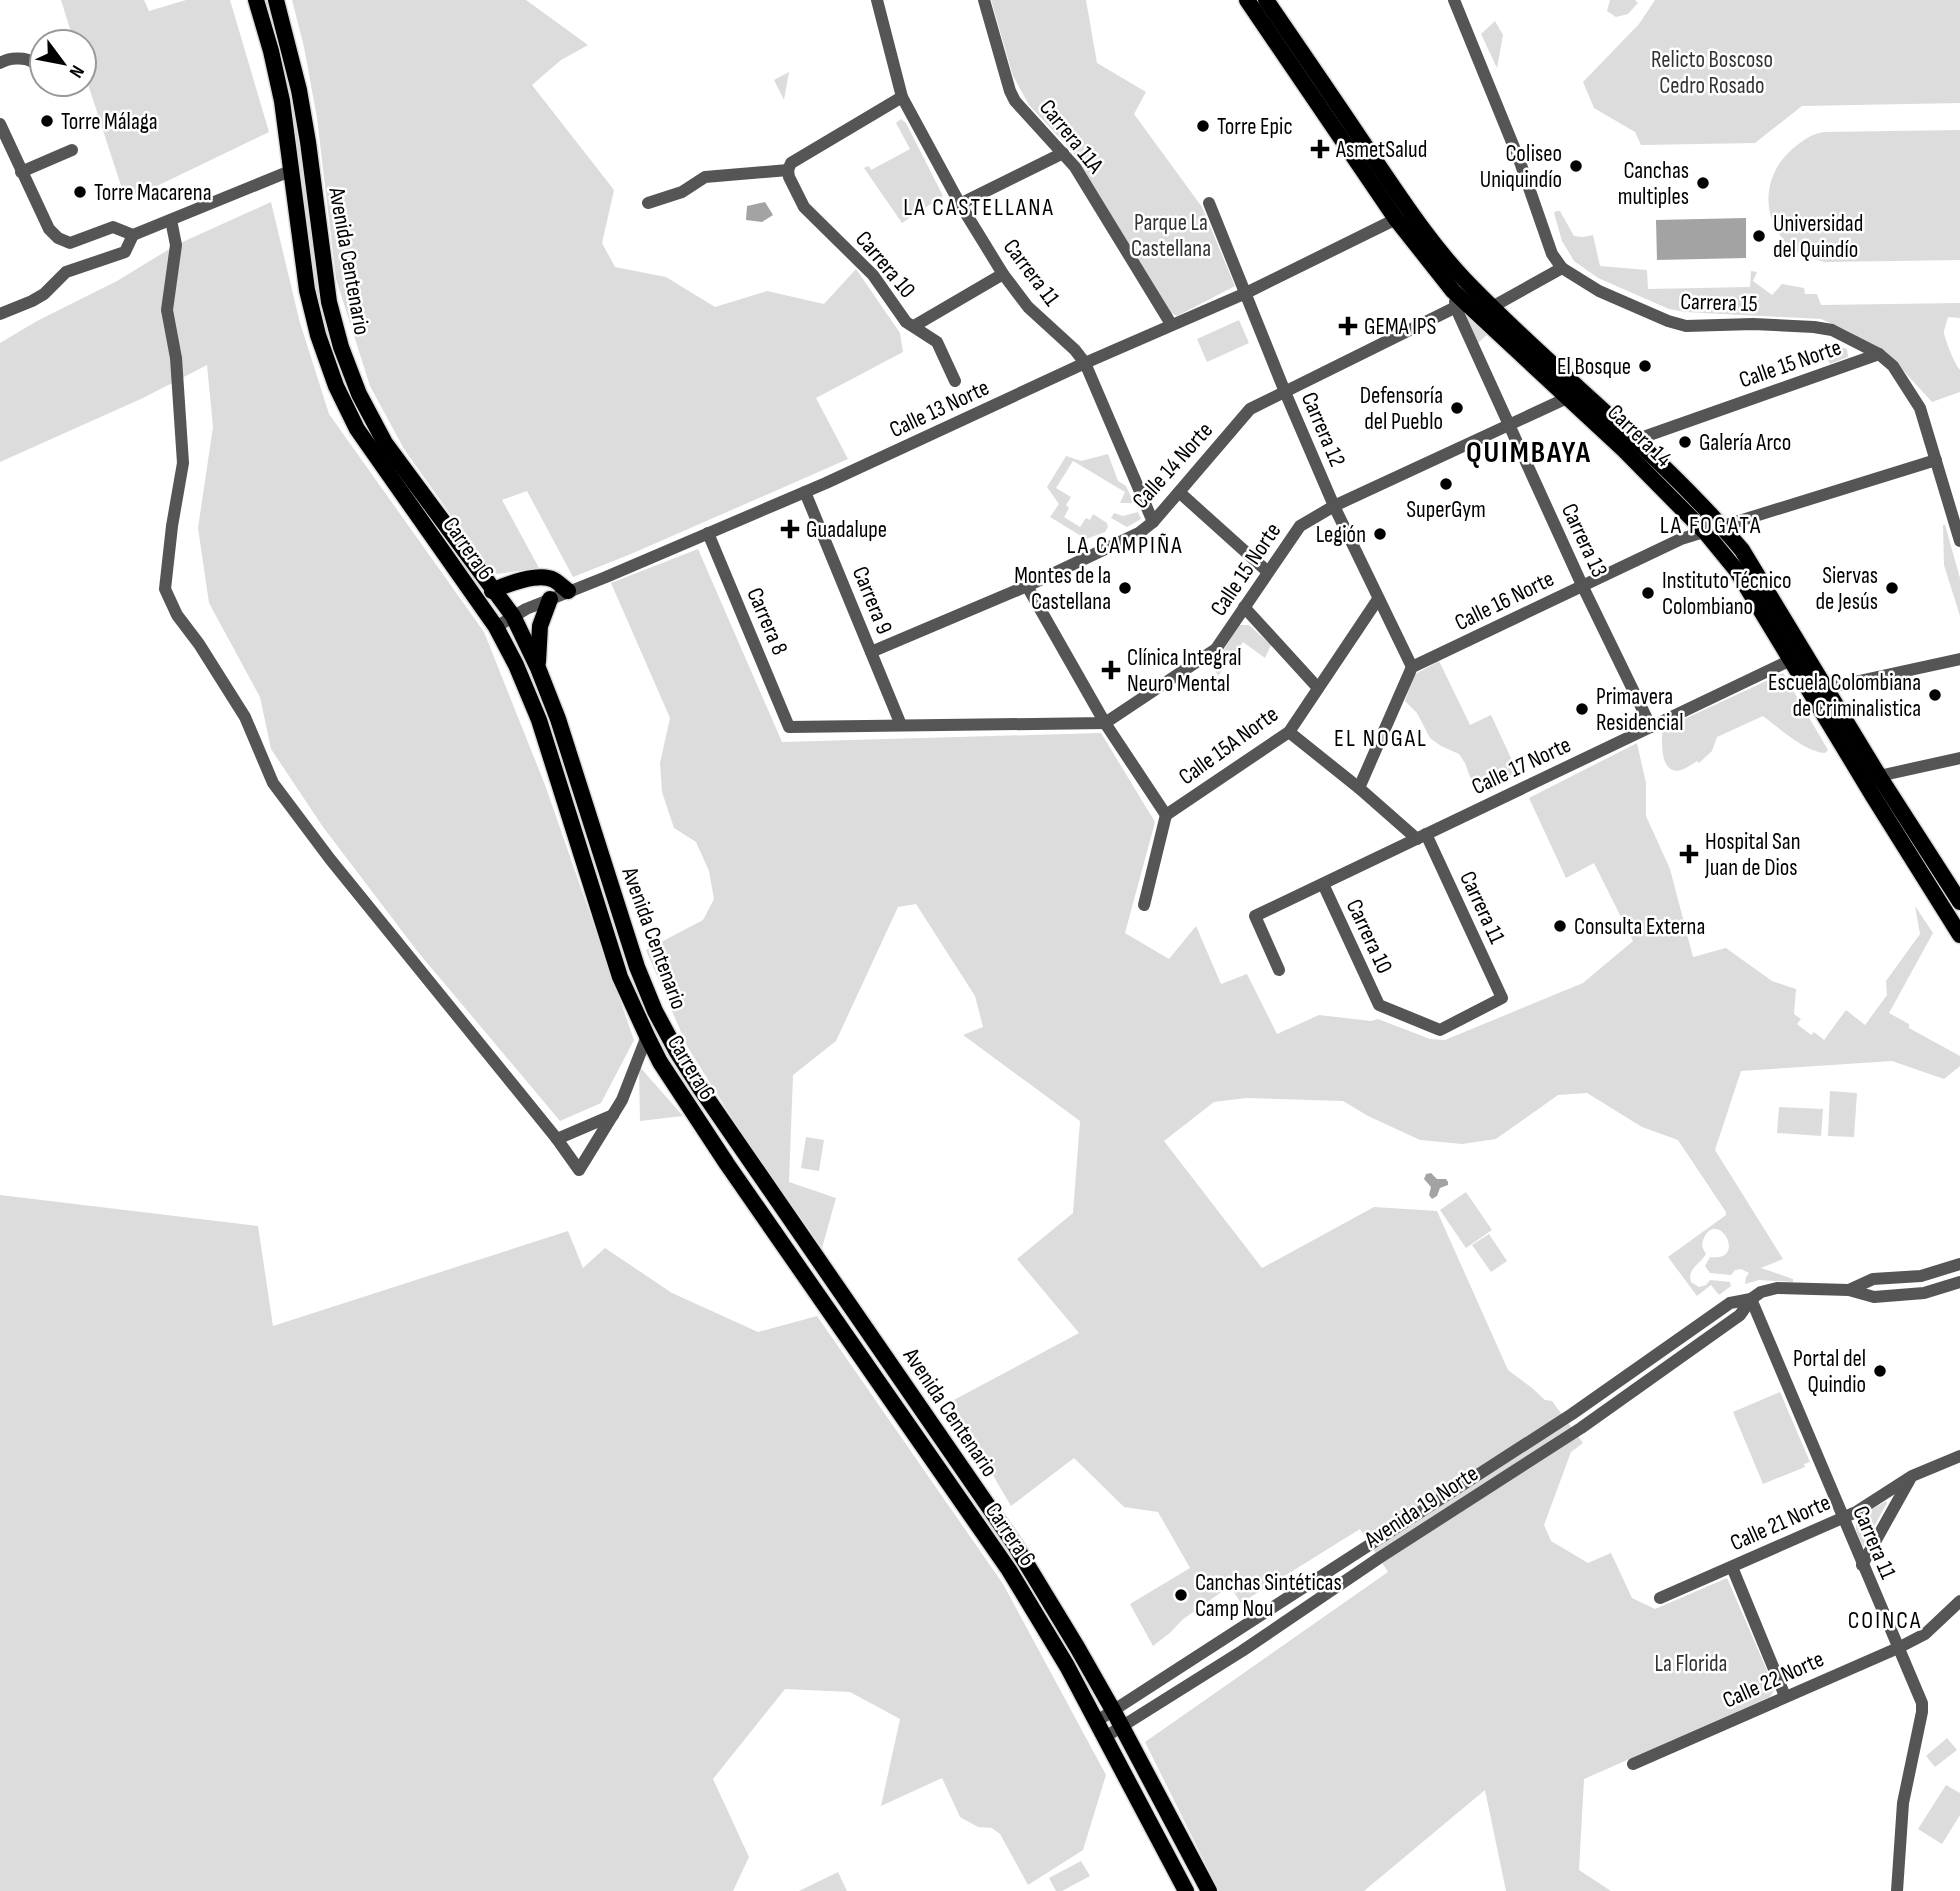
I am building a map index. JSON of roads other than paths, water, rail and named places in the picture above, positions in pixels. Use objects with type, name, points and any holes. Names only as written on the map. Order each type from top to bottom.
[{"type":"main road","name":"Carrera 6","points":[[256,0],[282,101],[307,289],[318,335],[336,386],[357,429],[496,627],[516,665],[535,710],[621,977],[647,1036],[660,1062],[727,1164],[1009,1570],[1067,1666],[1186,1891]]},
{"type":"main road","name":"Avenida Centenario","points":[[276,0],[299,90],[329,302],[341,347],[359,394],[385,443],[513,616],[538,668],[558,719],[637,967],[655,1011],[700,1088],[1014,1545],[1114,1712],[1209,1891]]},
{"type":"main road","name":"Carrera 14","points":[[1247,0],[1396,219],[1454,299],[1624,450],[1705,532],[1737,571],[1798,657],[1827,688],[1960,902]]},
{"type":"main road","name":"Carrera 14","points":[[1266,0],[1410,211],[1449,262],[1492,307],[1635,440],[1742,550],[1873,796],[1960,935]]},
{"type":"main road","points":[[492,591],[511,583],[536,578],[552,579],[568,591]]},
{"type":"main road","points":[[538,668],[541,620],[550,599]]},
{"type":"street","name":"Carrera 11","points":[[877,0],[902,97],[960,204],[1003,274],[1028,307],[1075,350],[1085,363],[1153,522]]},
{"type":"street","name":"Carrera 11A","points":[[984,0],[1015,101],[1074,167],[1171,324]]},
{"type":"street","points":[[1454,0],[1520,162],[1552,254],[1562,268],[1492,307]]},
{"type":"street","points":[[0,63],[5,60],[28,61]]},
{"type":"street","points":[[648,203],[682,192],[705,177],[788,170],[791,163],[902,97]]},
{"type":"street","points":[[0,124],[49,229],[58,238],[70,243],[114,227],[133,235]]},
{"type":"street","points":[[805,139],[813,150]]},
{"type":"street","points":[[21,172],[72,150]]},
{"type":"street","points":[[960,204],[1063,153]]},
{"type":"street","name":"Carrera 10","points":[[788,170],[804,207],[873,275],[906,321],[937,342],[955,381]]},
{"type":"street","points":[[0,314],[44,294],[66,272],[125,252],[133,235],[290,171]]},
{"type":"street","name":"Carrera 12","points":[[1209,203],[1334,506],[1412,667]]},
{"type":"street","name":"Calle 13 Norte","points":[[496,627],[526,609],[805,492],[1171,324],[1245,293],[1396,219]]},
{"type":"street","points":[[172,220],[176,245],[167,310],[176,358],[183,463],[165,589],[177,615],[200,644],[245,718],[272,783],[579,1170],[622,1100],[647,1036]]},
{"type":"street","name":"Carrera 15","points":[[1562,268],[1599,291],[1686,326],[1753,324],[1814,327],[1832,330],[1879,354],[1893,366],[1920,408],[1960,541]]},
{"type":"street","points":[[914,326],[1003,274]]},
{"type":"street","name":"Calle 14 Norte","points":[[871,652],[1027,586],[1139,533],[1153,522],[1250,409],[1454,299]]},
{"type":"street","name":"Carrera 13","points":[[1454,299],[1582,585],[1651,727]]},
{"type":"street","name":"Calle 15 Norte","points":[[1635,440],[1879,354]]},
{"type":"street","name":"Calle 15 Norte","points":[[1105,723],[1216,649],[1300,526],[1334,506],[1567,398]]},
{"type":"street","name":"Calle 16 Norte","points":[[1412,667],[1681,539],[1937,460]]},
{"type":"street","name":"Carrera 9","points":[[805,492],[901,725]]},
{"type":"street","points":[[1179,492],[1268,572]]},
{"type":"street","name":"Carrera 8","points":[[708,533],[789,727],[901,725]]},
{"type":"street","points":[[1027,586],[1105,723],[1166,815],[1144,905]]},
{"type":"street","name":"Calle 15A Norte","points":[[1166,815],[1289,732],[1378,599]]},
{"type":"street","points":[[1244,607],[1318,688]]},
{"type":"street","name":"Calle 17 Norte","points":[[1279,970],[1255,916],[1798,657]]},
{"type":"street","points":[[1827,688],[1960,659]]},
{"type":"street","points":[[1359,788],[1412,667]]},
{"type":"street","points":[[901,725],[1105,723]]},
{"type":"street","name":"Carrera 11","points":[[1289,732],[1421,836],[1502,999],[1440,1030],[1379,1005]]},
{"type":"street","points":[[1880,776],[1960,758]]},
{"type":"street","name":"Carrera 10","points":[[1323,884],[1379,1005]]},
{"type":"street","points":[[557,1139],[613,1115]]},
{"type":"street","name":"Avenida 19 Norte","points":[[1849,1290],[1873,1279],[1922,1276],[1960,1264]]},
{"type":"street","name":"Avenida 19 Norte","points":[[1105,1737],[1242,1651],[1581,1428],[1740,1315],[1751,1299],[1761,1292],[1777,1287],[1849,1290],[1874,1297],[1924,1293],[1960,1282]]},
{"type":"street","name":"Carrera 11","points":[[1751,1299],[1922,1703],[1903,1803],[1897,1891]]},
{"type":"street","name":"Avenida 19 Norte","points":[[1097,1721],[1572,1414],[1730,1303],[1751,1299]]},
{"type":"street","name":"Calle 21 Norte","points":[[1660,1598],[1856,1512],[1912,1476],[1960,1457]]},
{"type":"street","points":[[1862,1565],[1912,1476]]},
{"type":"street","points":[[1732,1567],[1785,1696]]},
{"type":"street","name":"Calle 22 Norte","points":[[1633,1764],[1898,1648],[1926,1634],[1960,1601]]},
{"type":"place","name":"Torre Málaga","points":[[47,121]]},
{"type":"place","name":"Torre Epic","points":[[1203,126]]},
{"type":"place","name":"AsmetSalud","points":[[1320,149]]},
{"type":"place","name":"Coliseo Uniquindío","points":[[1576,166]]},
{"type":"place","name":"Canchas multiples","points":[[1703,183]]},
{"type":"place","name":"Torre Macarena","points":[[80,192]]},
{"type":"place","name":"Universidad del Quindío","points":[[1759,236]]},
{"type":"place","name":"GEMA IPS","points":[[1348,326]]},
{"type":"place","name":"El Bosque","points":[[1645,366]]},
{"type":"place","name":"Defensoría del Pueblo","points":[[1457,408]]},
{"type":"place","name":"Galería Arco","points":[[1685,442]]},
{"type":"place","name":"SuperGym","points":[[1446,484]]},
{"type":"place","name":"Guadalupe","points":[[790,529]]},
{"type":"place","name":"Legión","points":[[1380,534]]},
{"type":"place","name":"Montes de la Castellana","points":[[1125,588]]},
{"type":"place","name":"Siervas de Jesús","points":[[1892,588]]},
{"type":"place","name":"Instituto Técnico Colombiano","points":[[1648,593]]},
{"type":"place","name":"Clínica Integral Neuro Mental","points":[[1111,670]]},
{"type":"place","name":"Escuela Colombiana de Criminalistica","points":[[1935,695]]},
{"type":"place","name":"Primavera Residencial","points":[[1582,709]]},
{"type":"place","name":"Hospital San Juan de Dios","points":[[1689,854]]},
{"type":"place","name":"Consulta Externa","points":[[1560,926]]},
{"type":"place","name":"Portal del Quindio","points":[[1880,1371]]},
{"type":"place","name":"Canchas Sintéticas Camp Nou","points":[[1181,1595]]},
{"type":"district","name":"LA CASTELLANA","points":[[979,207]]},
{"type":"district","name":"QUIMBAYA","points":[[1529,452]]},
{"type":"district","name":"LA FOGATA","points":[[1711,525]]},
{"type":"district","name":"LA CAMPIÑA","points":[[1125,545]]},
{"type":"district","name":"EL NOGAL","points":[[1381,738]]},
{"type":"district","name":"COINCA","points":[[1885,1620]]},
{"type":"park label","name":"Relicto Boscoso Cedro Rosado","points":[[1712,72]]},
{"type":"park label","name":"Parque La Castellana","points":[[1171,235]]},
{"type":"park label","name":"La Florida","points":[[1691,1663]]}]
